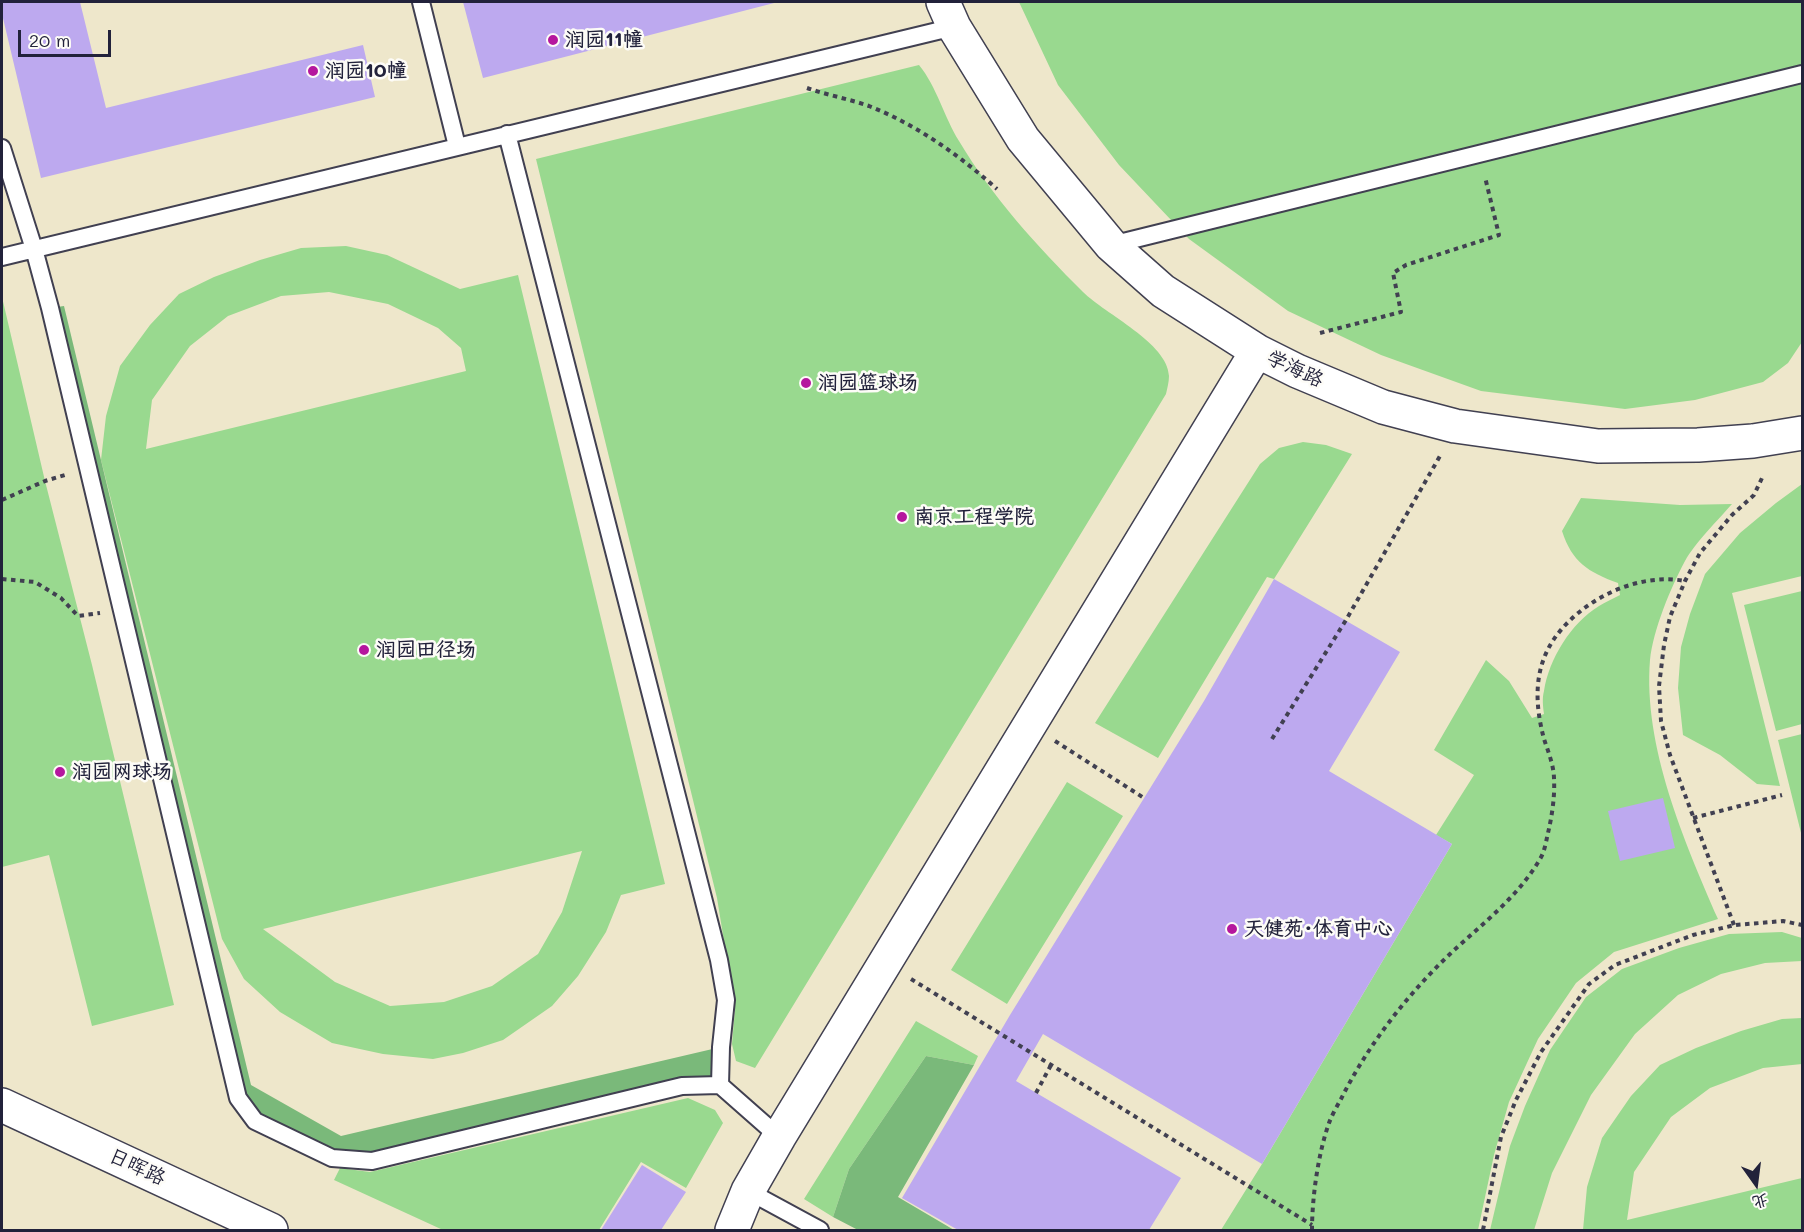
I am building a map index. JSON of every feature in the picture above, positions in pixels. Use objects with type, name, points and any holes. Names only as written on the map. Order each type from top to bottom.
[{"type":"street","name":"学海路","points":[[948,14],[1023,139],[1111,245],[1163,291],[1257,351],[1297,371],[1383,407],[1455,426],[1598,447],[1698,445],[1753,441],[1803,433]]},
{"type":"street","points":[[732,1230],[748,1191],[779,1137],[1257,351]]},
{"type":"street","name":"日晖路","points":[[2,1105],[271,1230]]},
{"type":"street","points":[[716,1230],[748,1191]]},
{"type":"lane","points":[[421,2],[457,146]]},
{"type":"lane","points":[[2,257],[507,134],[948,14]]},
{"type":"lane","points":[[1111,245],[1803,74]]},
{"type":"lane","points":[[507,134],[719,960],[726,1000],[720,1085]]},
{"type":"lane","points":[[2,148],[34,249],[89,468],[238,1098],[255,1121],[332,1158],[372,1161],[682,1086],[720,1085],[779,1137]]},
{"type":"lane","points":[[748,1191],[820,1230]]},
{"type":"path","points":[[804,87],[868,106],[907,124],[969,164],[997,189]]},
{"type":"path","points":[[1320,333],[1401,312],[1393,273],[1406,265],[1499,235],[1479,154]]},
{"type":"path","points":[[1272,739],[1346,620],[1441,455],[1455,426]]},
{"type":"path","points":[[2,500],[45,481],[89,468]]},
{"type":"path","points":[[1734,925],[1670,755],[1662,721],[1659,686],[1670,617],[1684,581],[1700,553],[1732,515],[1754,495],[1762,478]]},
{"type":"path","points":[[884,962],[1312,1228],[1318,1169],[1329,1123],[1351,1078],[1378,1037],[1410,996],[1448,956],[1522,886],[1542,856],[1551,821],[1554,777],[1538,716],[1536,694],[1541,666],[1554,639],[1575,615],[1604,595],[1640,583],[1672,578],[1684,581]]},
{"type":"path","points":[[2,579],[35,582],[61,598],[78,615],[121,610]]},
{"type":"path","points":[[1029,725],[1144,798]]},
{"type":"path","points":[[1693,818],[1782,795]]},
{"type":"path","points":[[1483,1230],[1501,1137],[1516,1100],[1541,1052],[1589,984],[1615,965],[1693,935],[1734,925],[1783,921],[1803,925]]},
{"type":"path","points":[[1036,1093],[1051,1065]]},
{"type":"green space","points":[[1019,2],[1802,2],[1802,342],[1788,363],[1763,382],[1695,400],[1625,409],[1481,391],[1381,355],[1288,311],[1189,239],[1119,165],[1058,85]]},
{"type":"green space","points":[[919,65],[931,83],[959,141],[1001,202],[1083,292],[1134,330],[1158,352],[1166,364],[1168,383],[1166,394],[755,1068],[736,1061],[732,1044],[735,1009],[717,898],[536,159]]},
{"type":"green space","points":[[346,246],[387,255],[460,289],[518,275],[665,884],[621,895],[606,932],[578,976],[552,1006],[503,1040],[463,1053],[433,1059],[383,1054],[332,1043],[280,1012],[244,979],[222,939],[101,460],[106,416],[120,366],[150,325],[179,294],[214,277],[301,248]],"holes":[[[329,292],[388,304],[438,328],[461,348],[466,371],[146,449],[152,400],[190,346],[228,316],[281,296]],[[582,851],[562,912],[538,954],[492,986],[444,1002],[390,1006],[335,982],[263,929]]]},
{"type":"green space","name":"润园网球场","points":[[2,297],[174,1005],[92,1026],[49,855],[2,867]]},
{"type":"green space","points":[[64,306],[251,1085],[341,1136],[721,1047],[720,1085],[372,1161],[332,1158],[255,1121],[238,1098],[50,308]]},
{"type":"green space","points":[[1303,442],[1326,445],[1352,454],[1274,579],[1267,577],[1158,758],[1095,723],[1260,464],[1279,448]]},
{"type":"green space","points":[[1802,484],[1802,576],[1732,593],[1780,786],[1757,784],[1720,755],[1683,735],[1678,688],[1681,647],[1705,574],[1740,533]]},
{"type":"green space","points":[[1581,498],[1680,505],[1732,504],[1685,561],[1663,609],[1650,660],[1653,726],[1659,759],[1692,858],[1718,919],[1614,952],[1576,983],[1538,1039],[1509,1102],[1494,1155],[1478,1230],[1221,1230],[1452,844],[1436,835],[1474,775],[1434,750],[1486,660],[1509,681],[1532,718],[1544,714],[1543,697],[1547,679],[1563,643],[1589,613],[1620,595],[1618,583],[1598,575],[1582,564],[1566,542],[1562,531]]},
{"type":"green space","points":[[1802,591],[1802,724],[1776,731],[1744,605]]},
{"type":"green space","points":[[1802,734],[1802,837],[1778,740]]},
{"type":"green space","points":[[1067,782],[1123,816],[1007,1004],[951,970]]},
{"type":"green space","points":[[1782,932],[1802,938],[1802,961],[1765,963],[1721,974],[1678,995],[1635,1034],[1591,1095],[1552,1173],[1534,1230],[1490,1230],[1510,1146],[1525,1106],[1550,1050],[1586,997],[1622,969],[1679,948],[1729,934]]},
{"type":"green space","points":[[1802,1018],[1802,1064],[1763,1068],[1710,1088],[1671,1117],[1634,1172],[1627,1220],[1802,1178],[1802,1230],[1583,1230],[1587,1187],[1602,1138],[1631,1096],[1660,1065],[1741,1031],[1782,1019]]},
{"type":"green space","points":[[916,1021],[978,1056],[974,1065],[926,1056],[849,1169],[833,1217],[804,1199]]},
{"type":"green space","points":[[926,1056],[974,1065],[898,1197],[954,1230],[858,1230],[833,1217],[849,1169]]},
{"type":"green space","points":[[688,1098],[715,1110],[723,1123],[686,1188],[641,1162],[599,1230],[443,1230],[334,1180],[340,1168],[370,1172]]},
{"type":"building","name":"润园10幢","points":[[2,2],[80,2],[106,108],[363,45],[375,97],[41,178],[2,14]]},
{"type":"building","name":"润园11幢","points":[[463,2],[778,2],[483,78]]},
{"type":"building","name":"天健苑·体育中心","points":[[1274,579],[1400,652],[1329,771],[1452,844],[1262,1164],[1043,1034],[1016,1081],[1181,1178],[1149,1230],[958,1230],[902,1198],[1010,1015],[1204,701]]},
{"type":"building","points":[[1663,798],[1675,848],[1620,861],[1608,811]]},
{"type":"building","points":[[642,1165],[686,1192],[661,1230],[601,1230]]},
{"type":"place","name":"润园11幢","points":[[553,40]]},
{"type":"place","name":"润园10幢","points":[[313,71]]},
{"type":"place","name":"润园篮球场","points":[[806,383]]},
{"type":"place","name":"南京工程学院","points":[[902,517]]},
{"type":"place","name":"润园田径场","points":[[364,650]]},
{"type":"place","name":"润园网球场","points":[[60,772]]},
{"type":"place","name":"天健苑·体育中心","points":[[1232,929]]}]
